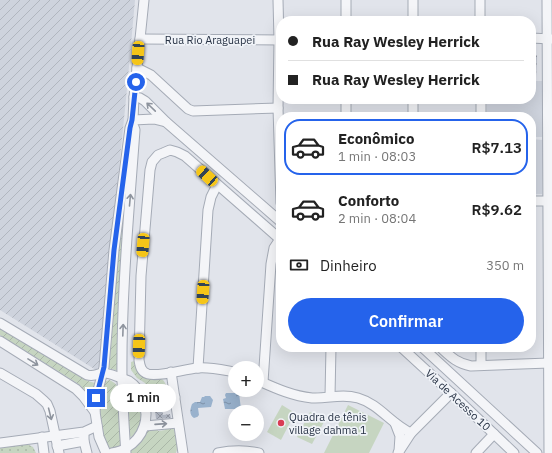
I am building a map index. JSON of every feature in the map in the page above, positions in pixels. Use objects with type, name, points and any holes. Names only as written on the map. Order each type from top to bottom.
[{"type":"street","points":[[0,323],[87,375],[93,376],[103,373],[128,381],[137,389],[146,407],[144,426],[138,439],[126,451],[108,453],[101,442],[95,412],[98,386],[103,373],[104,367],[114,250],[132,120],[144,0]]},
{"type":"street","points":[[278,0],[279,16]]},
{"type":"street","points":[[346,0],[346,16]]},
{"type":"street","points":[[413,0],[413,16]]},
{"type":"street","points":[[480,0],[480,16]]},
{"type":"street","points":[[546,0],[549,39],[549,453]]},
{"type":"street","points":[[536,38],[549,39]]},
{"type":"street","name":"Rua Rio Araguapei","points":[[140,39],[276,40]]},
{"type":"street","points":[[137,68],[144,70],[151,75],[188,109],[193,111],[278,108]]},
{"type":"street","points":[[134,97],[145,101],[166,122],[276,218]]},
{"type":"street","points":[[278,104],[278,112]]},
{"type":"street","points":[[132,120],[154,119],[166,122]]},
{"type":"street","points":[[126,451],[122,379],[125,252],[135,130],[132,120]]},
{"type":"street","points":[[228,371],[198,368],[157,375],[144,372],[140,368],[141,276],[150,170],[152,162],[158,155],[170,150],[185,156],[276,237]]},
{"type":"street","points":[[198,368],[208,210],[211,197],[217,185]]},
{"type":"street","points":[[536,201],[550,201]]},
{"type":"street","points":[[263,206],[276,204]]},
{"type":"street","points":[[262,361],[271,264],[274,248],[276,245]]},
{"type":"street","points":[[0,341],[76,389],[95,412]]},
{"type":"street","points":[[330,396],[331,352]]},
{"type":"street","name":"Via de Acesso 10","points":[[407,352],[451,392],[514,453]]},
{"type":"street","points":[[427,352],[537,453]]},
{"type":"street","points":[[445,352],[455,361],[471,366],[549,363]]},
{"type":"street","points":[[481,352],[481,365]]},
{"type":"street","points":[[171,372],[183,453]]},
{"type":"street","points":[[0,373],[36,394],[44,401],[50,412],[58,450],[84,436],[97,426]]},
{"type":"street","points":[[264,383],[298,396],[313,398],[346,395],[359,398],[374,405],[405,431],[411,433]]},
{"type":"street","points":[[399,452],[411,433],[451,392]]},
{"type":"street","points":[[146,407],[175,397]]},
{"type":"street","points":[[144,426],[178,423]]},
{"type":"street","points":[[395,423],[400,436],[399,452]]},
{"type":"street","points":[[476,453],[494,434]]},
{"type":"street","points":[[0,443],[55,435],[84,436]]},
{"type":"street","points":[[77,453],[87,453],[84,436]]},
{"type":"street","points":[[42,437],[44,453]]},
{"type":"street","points":[[218,453],[237,451],[253,451],[259,453]]},
{"type":"shaded area","points":[[0,0],[135,0],[99,366],[96,370],[0,310]]},
{"type":"shaded area","points":[[536,81],[542,81],[542,137],[536,137],[536,112],[487,112],[487,104],[536,104]]},
{"type":"shaded area","points":[[536,139],[543,140],[542,194],[536,194]]},
{"type":"green space","points":[[129,165],[119,300],[118,371],[108,368],[112,334],[111,319]]},
{"type":"green space","points":[[0,328],[74,373],[88,381],[95,383],[92,396],[77,383],[0,335]]},
{"type":"green space","points":[[134,361],[138,372],[159,377],[163,380],[166,391],[163,397],[160,399],[152,398],[145,383],[137,378],[131,370],[131,362]]},
{"type":"green space","points":[[109,380],[116,384],[119,392],[121,443],[118,448],[115,449],[109,448],[106,445],[98,411],[104,382]]},
{"type":"green space","points":[[127,385],[129,385],[136,394],[141,409],[139,427],[137,432],[131,437],[128,435]]},
{"type":"green space","name":"Quadra de tênis village dahma 1","points":[[282,405],[295,413],[281,440],[267,432]]},
{"type":"green space","points":[[348,405],[384,423],[369,453],[324,453]]},
{"type":"green space","points":[[310,412],[325,420],[312,444],[297,437]]},
{"type":"green space","points":[[165,425],[173,428],[176,433],[176,453],[130,453],[147,429],[158,426],[158,431],[165,430]]},
{"type":"green space","points":[[27,444],[33,447],[36,453],[0,453],[0,448]]},
{"type":"water","points":[[228,393],[228,397],[240,397],[240,405],[228,405],[228,409],[225,409],[223,399],[226,398],[225,395]]},
{"type":"water","points":[[210,396],[213,400],[211,407],[198,408],[199,415],[194,418],[190,412],[192,404],[195,402],[200,402],[202,397]]},
{"type":"building","points":[[536,55],[537,56],[536,78]]},
{"type":"building","points":[[162,408],[163,415],[170,414],[171,418],[156,419],[155,410]]},
{"type":"place","name":"Quadra de tênis village dahma 1","points":[[281,423]]},
{"type":"route","points":[[96,398],[104,367],[114,250],[136,82]]}]
